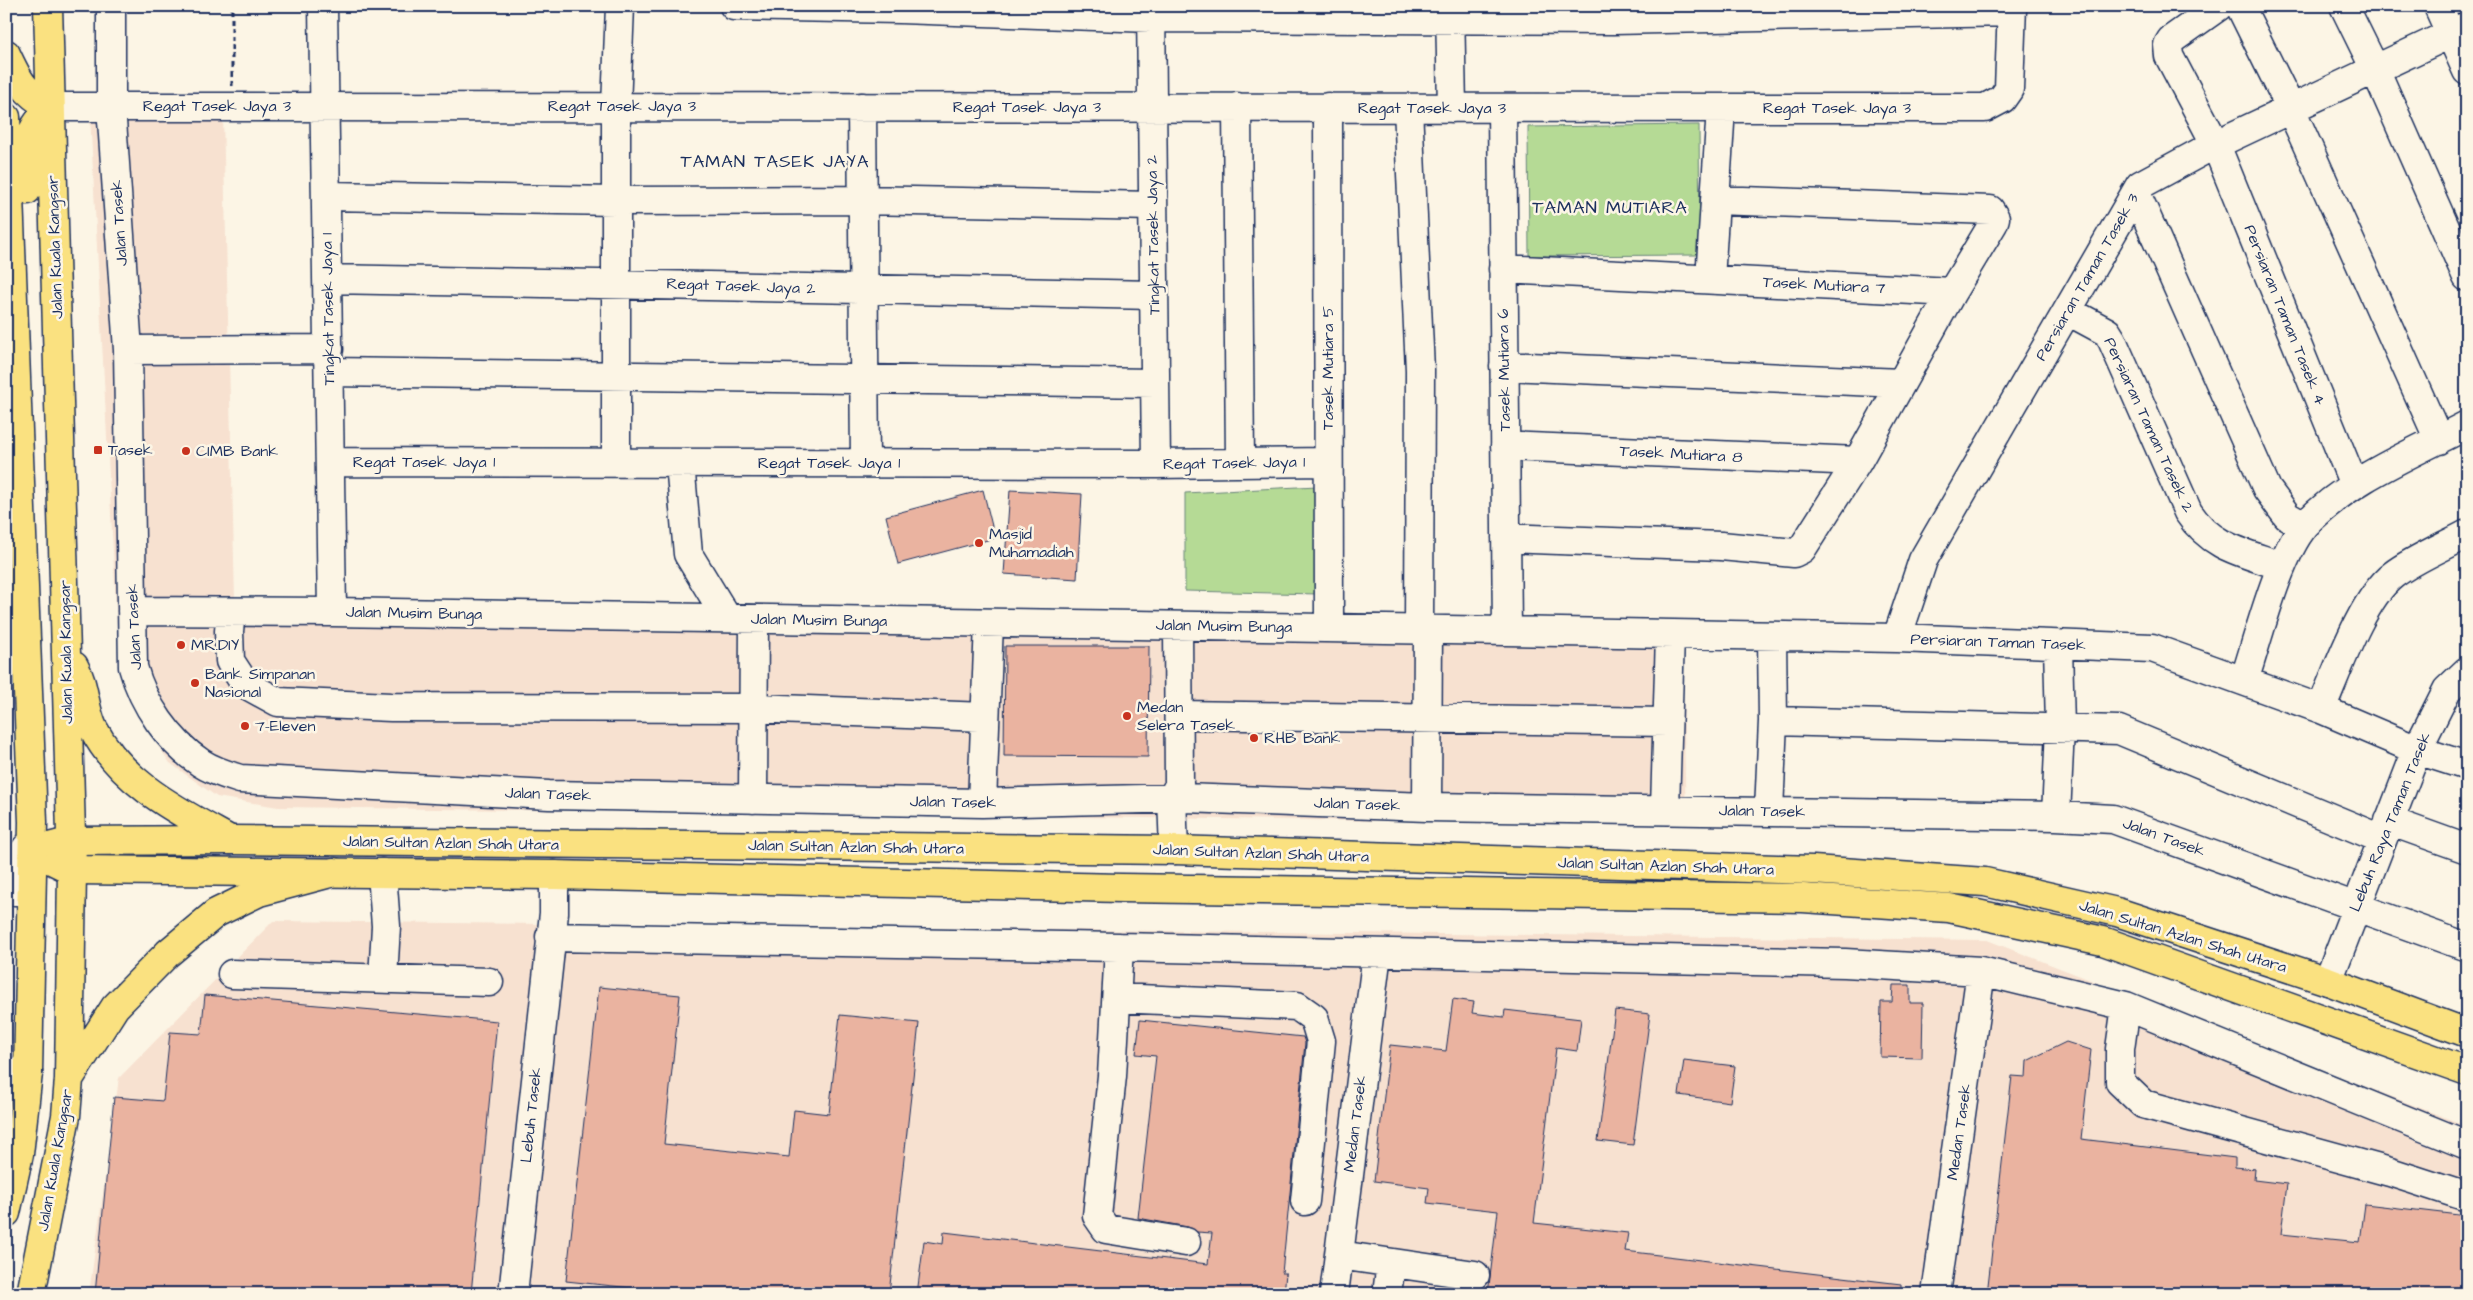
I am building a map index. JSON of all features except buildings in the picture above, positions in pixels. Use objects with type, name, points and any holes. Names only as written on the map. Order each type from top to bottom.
[{"type":"main road","points":[[40,6],[48,36]]},
{"type":"main road","name":"Jalan Kuala Kangsar","points":[[31,1294],[42,1230],[66,1116],[69,1079],[72,870],[48,6]]},
{"type":"main road","points":[[6,54],[19,82],[34,98],[50,106],[37,121],[30,136],[26,157],[31,320],[30,335],[24,350],[16,360]]},
{"type":"main road","points":[[6,117],[16,360],[16,643],[33,844],[17,1072],[19,1154],[6,1213]]},
{"type":"main road","points":[[65,649],[80,677],[92,726],[106,749],[125,772],[162,802],[230,840]]},
{"type":"main road","name":"Jalan Sultan Azlan Shah Utara","points":[[33,844],[230,840],[1182,854],[1813,870],[1985,882],[2117,912],[2328,981],[2467,1033]]},
{"type":"main road","points":[[33,844],[72,870]]},
{"type":"main road","points":[[1122,888],[1136,883],[1158,880],[1182,854],[1194,874],[1268,881],[1279,891]]},
{"type":"main road","name":"Jalan Sultan Azlan Shah Utara","points":[[72,870],[554,875],[1279,891],[1803,898],[1949,908],[2103,941],[2467,1071]]},
{"type":"main road","points":[[69,1079],[115,1007],[168,952],[216,913],[259,892],[334,872]]},
{"type":"main road","points":[[18,1294],[42,1230]]},
{"type":"street","name":"Jalan Tasek","points":[[111,6],[111,106],[128,350],[133,667],[144,700],[164,728],[188,753],[202,764],[240,779],[549,795],[982,803],[1179,794],[1426,807],[1665,809],[2056,816],[2113,819],[2467,947]]},
{"type":"street","name":"Tingkat Tasek Jaya 1","points":[[323,6],[332,612]]},
{"type":"street","points":[[616,462],[616,106],[620,6]]},
{"type":"street","points":[[734,6],[1151,12],[1450,13],[1613,20],[2012,9]]},
{"type":"street","name":"Persiaran Taman Tasek 4","points":[[2219,6],[2171,40],[2168,50],[2216,145],[2354,485]]},
{"type":"street","points":[[2240,6],[2291,109],[2439,440]]},
{"type":"street","points":[[2344,6],[2376,69],[2467,277]]},
{"type":"street","points":[[2438,6],[2458,30],[2467,71]]},
{"type":"street","name":"Regat Tasek Jaya 3","points":[[50,106],[1985,108],[2002,99],[2009,89],[2012,9]]},
{"type":"street","name":"Tingkat Tasek Jaya 2","points":[[1151,12],[1156,464]]},
{"type":"street","points":[[1450,13],[1452,108]]},
{"type":"street","name":"Persiaran Taman Tasek 3","points":[[1897,638],[1923,560],[2140,186],[2216,145],[2458,30]]},
{"type":"street","points":[[862,107],[865,463]]},
{"type":"street","points":[[1237,107],[1240,463]]},
{"type":"street","name":"Tasek Mutiara 5","points":[[1328,108],[1329,628]]},
{"type":"street","points":[[1408,108],[1420,370],[1424,630],[1428,720],[1426,807]]},
{"type":"street","name":"Tasek Mutiara 6","points":[[1502,108],[1507,631]]},
{"type":"street","points":[[1710,279],[1721,108]]},
{"type":"street","points":[[2136,193],[2267,488],[2287,516],[2304,526]]},
{"type":"street","points":[[326,196],[616,201],[863,200],[1153,206]]},
{"type":"street","points":[[1506,538],[1721,546],[1794,553],[1806,544],[1858,462],[1995,218],[1990,210],[1715,200]]},
{"type":"street","name":"Tasek Mutiara 7","points":[[1503,269],[1952,292]]},
{"type":"street","name":"Regat Tasek Jaya 2","points":[[327,279],[616,283],[1154,295]]},
{"type":"street","name":"Persiaran Taman Tasek 2","points":[[2068,311],[2107,332],[2112,340],[2188,512],[2197,525],[2218,543],[2282,566]]},
{"type":"street","points":[[128,350],[616,374],[1155,382]]},
{"type":"street","points":[[1504,366],[1901,383]]},
{"type":"street","points":[[2244,681],[2282,566],[2304,526],[2354,485],[2467,426]]},
{"type":"street","name":"Tasek Mutiara 8","points":[[1505,446],[1858,462]]},
{"type":"street","name":"Regat Tasek Jaya 1","points":[[330,462],[1156,464],[1328,462]]},
{"type":"street","points":[[680,463],[688,554],[726,618]]},
{"type":"street","points":[[2320,709],[2367,605],[2378,589],[2394,574],[2467,534]]},
{"type":"street","name":"Jalan Musim Bunga","points":[[132,611],[332,612],[1507,631]]},
{"type":"street","points":[[231,612],[229,631],[230,660],[245,684],[278,702],[400,707],[753,708],[985,718]]},
{"type":"street","points":[[753,799],[754,619]]},
{"type":"street","points":[[982,803],[988,623]]},
{"type":"street","points":[[1178,626],[1179,794],[1182,854]]},
{"type":"street","name":"Persiaran Taman Tasek","points":[[1507,631],[1897,638],[2152,648],[2320,709],[2417,750],[2467,766]]},
{"type":"street","points":[[1665,809],[1670,634]]},
{"type":"street","points":[[1769,811],[1773,721],[1772,636]]},
{"type":"street","points":[[2056,816],[2060,728],[2058,645]]},
{"type":"street","name":"Lebuh Raya Taman Tasek","points":[[2328,981],[2417,750],[2447,690],[2467,671]]},
{"type":"street","points":[[1179,715],[1667,722]]},
{"type":"street","points":[[1773,721],[2119,730],[2386,830],[2467,849]]},
{"type":"street","points":[[6,891],[16,891],[22,854],[33,844]]},
{"type":"street","points":[[382,873],[386,926],[383,978]]},
{"type":"street","name":"Lebuh Tasek","points":[[512,1294],[554,913],[554,875]]},
{"type":"street","points":[[550,937],[1119,947],[1845,964],[1981,971],[2126,1006],[2466,1142]]},
{"type":"street","points":[[1119,947],[1118,998],[1097,1216],[1106,1229],[1186,1242]]},
{"type":"street","name":"Medan Tasek","points":[[1334,1294],[1377,954]]},
{"type":"street","name":"Medan Tasek","points":[[1936,1294],[1981,971]]},
{"type":"street","points":[[232,974],[489,982]]},
{"type":"street","points":[[1118,998],[1297,1006],[1314,1018],[1321,1041],[1304,1201]]},
{"type":"street","points":[[2126,1006],[2120,1049],[2120,1082],[2143,1104],[2390,1172],[2467,1196]]},
{"type":"street","points":[[1339,1255],[1475,1275]]},
{"type":"street","points":[[1387,1294],[1390,1263]]},
{"type":"path","points":[[232,6],[232,106]]},
{"type":"shaded area","points":[[90,114],[223,116],[235,600],[1682,624],[1686,825],[278,807],[217,797],[170,763],[140,719],[119,665]]},
{"type":"shaded area","points":[[273,921],[1987,940],[2467,1126],[2467,1294],[89,1294],[119,1078]]},
{"type":"green space","points":[[1699,125],[1700,255],[1529,256],[1528,127]]},
{"type":"green space","points":[[1317,486],[1318,594],[1185,591],[1185,493]]},
{"type":"place","name":"Tasek","points":[[98,450]]},
{"type":"place","name":"CIMB Bank","points":[[186,451]]},
{"type":"place","name":"Masjid Muhamadiah","points":[[979,543]]},
{"type":"place","name":"MR.DIY","points":[[181,645]]},
{"type":"place","name":"Bank Simpanan Nasional","points":[[195,683]]},
{"type":"place","name":"Medan Selera Tasek","points":[[1127,716]]},
{"type":"place","name":"7-Eleven","points":[[245,726]]},
{"type":"place","name":"RHB Bank","points":[[1254,738]]},
{"type":"district","name":"TAMAN TASEK JAYA","points":[[775,161]]},
{"type":"district","name":"TAMAN MUTIARA","points":[[1610,207]]}]
